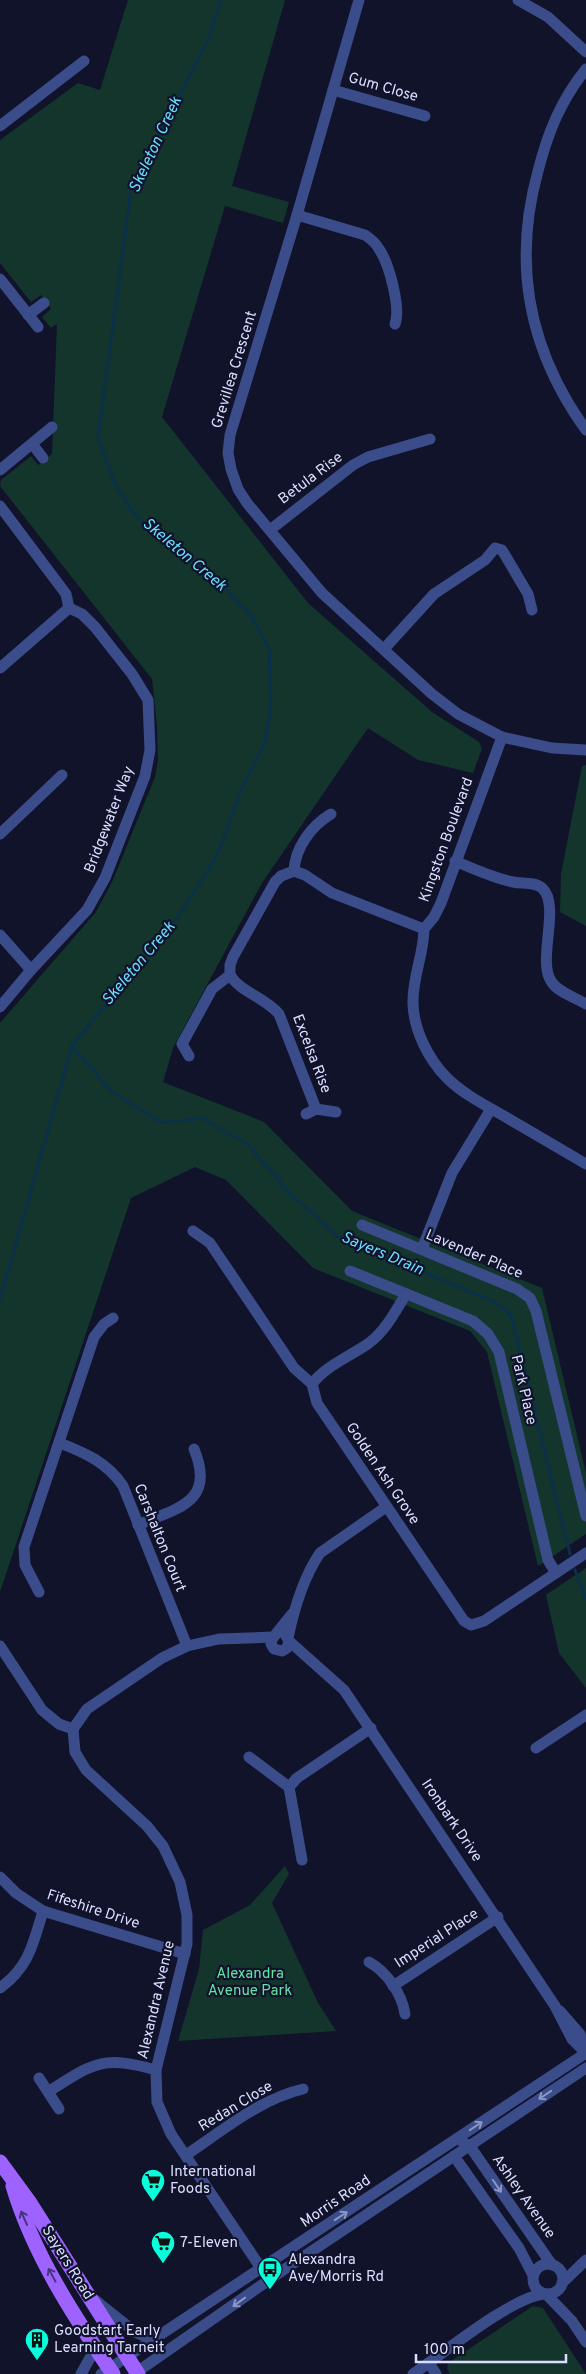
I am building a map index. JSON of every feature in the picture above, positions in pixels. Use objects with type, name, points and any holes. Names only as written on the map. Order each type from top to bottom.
[{"type":"main road","name":"Sayers Road","points":[[0,2162],[136,2373]]},
{"type":"main road","name":"Sayers Road","points":[[14,2182],[19,2208],[39,2251],[108,2372]]},
{"type":"street","name":"Grevillea Crescent","points":[[359,0],[297,216],[230,435],[228,453],[238,489],[322,593],[432,694],[458,714],[502,737],[552,748],[586,750]]},
{"type":"street","points":[[518,0],[548,17],[586,52]]},
{"type":"street","points":[[0,126],[84,61]]},
{"type":"street","points":[[586,69],[559,108],[546,138],[534,183],[526,233],[525,263],[535,329],[546,360],[565,399],[586,430]]},
{"type":"street","name":"Gum Close","points":[[334,90],[425,116]]},
{"type":"street","points":[[297,216],[366,235],[374,241],[385,259],[397,309],[395,324]]},
{"type":"street","points":[[0,278],[38,327]]},
{"type":"street","points":[[28,315],[44,303]]},
{"type":"street","points":[[0,470],[52,427]]},
{"type":"street","name":"Betula Rise","points":[[270,530],[353,465],[368,457],[430,439]]},
{"type":"street","points":[[33,444],[43,458]]},
{"type":"street","points":[[0,506],[66,594],[69,608],[0,668]]},
{"type":"street","points":[[384,649],[434,594],[486,560],[495,548],[502,550],[528,594],[532,610]]},
{"type":"street","name":"Bridgewater Way","points":[[0,1007],[31,970],[87,910],[105,878],[145,776],[150,750],[148,700],[132,674],[95,627],[82,614],[69,608]]},
{"type":"street","name":"Kingston Boulevard","points":[[502,737],[437,910],[424,929],[424,943],[414,980],[413,1005],[423,1043],[448,1079],[491,1109],[586,1164]]},
{"type":"street","points":[[0,834],[54,790],[62,775]]},
{"type":"street","points":[[294,871],[300,848],[314,827],[331,814]]},
{"type":"street","points":[[455,861],[502,880],[536,884],[545,891],[548,904],[548,970],[550,980],[556,987],[586,1004]]},
{"type":"street","points":[[189,1056],[182,1044],[212,989],[230,976],[230,965],[233,957],[280,876],[294,871],[305,874],[332,893],[424,929]]},
{"type":"street","points":[[0,935],[31,970]]},
{"type":"street","name":"Excelsa Rise","points":[[230,976],[236,984],[271,1003],[279,1014],[311,1112],[336,1112]]},
{"type":"street","points":[[422,1249],[452,1173],[491,1109]]},
{"type":"street","name":"Lavender Place","points":[[362,1225],[518,1289],[530,1298],[536,1311],[586,1516]]},
{"type":"street","name":"Golden Ash Grove","points":[[193,1231],[210,1244],[294,1368],[312,1384],[317,1403],[458,1614],[471,1624],[484,1621],[586,1553]]},
{"type":"street","name":"Park Place","points":[[350,1271],[473,1321],[494,1342],[499,1352],[548,1560],[556,1573]]},
{"type":"street","points":[[312,1384],[321,1374],[369,1343],[382,1332],[406,1294]]},
{"type":"street","points":[[39,1592],[24,1565],[24,1547],[94,1337],[104,1324],[113,1318]]},
{"type":"street","name":"Carshalton Court","points":[[60,1443],[88,1454],[110,1470],[123,1486],[187,1646]]},
{"type":"street","points":[[138,1525],[185,1505],[197,1494],[201,1479],[194,1448]]},
{"type":"street","points":[[273,1639],[278,1651],[288,1643],[293,1613],[312,1564],[320,1553],[386,1507]]},
{"type":"street","points":[[273,1639],[293,1613]]},
{"type":"street","points":[[0,1646],[42,1710],[60,1724],[74,1729],[87,1709],[162,1658],[187,1646],[219,1639],[273,1639],[284,1634],[288,1643]]},
{"type":"street","name":"Ironbark Drive","points":[[288,1643],[312,1660],[344,1690],[555,2006],[580,2034],[586,2053]]},
{"type":"street","points":[[536,1748],[586,1715]]},
{"type":"street","points":[[289,1787],[296,1778],[371,1728]]},
{"type":"street","name":"Alexandra Avenue","points":[[74,1729],[75,1752],[86,1770],[147,1826],[170,1859],[180,1882],[186,1914],[185,1954],[156,2070],[155,2092],[162,2115],[186,2155],[269,2280]]},
{"type":"street","points":[[248,1757],[289,1787],[302,1860]]},
{"type":"street","name":"Fifeshire Drive","points":[[0,1877],[16,1893],[43,1911],[185,1954]]},
{"type":"street","points":[[0,1988],[22,1969],[30,1954],[43,1911]]},
{"type":"street","name":"Imperial Place","points":[[393,1986],[498,1918]]},
{"type":"street","name":"Imperial Place","points":[[369,1962],[379,1967],[393,1986],[403,2002],[406,2014]]},
{"type":"street","name":"Morris Road","points":[[108,2372],[126,2357],[586,2053]]},
{"type":"street","points":[[48,2092],[86,2068],[100,2063],[122,2062],[156,2070]]},
{"type":"street","name":"Morris Road","points":[[136,2373],[269,2280],[586,2068]]},
{"type":"street","points":[[39,2078],[59,2108]]},
{"type":"street","name":"Redan Close","points":[[186,2155],[256,2110],[291,2092],[303,2089]]},
{"type":"street","points":[[470,2146],[455,2140],[454,2156],[519,2248],[536,2289],[545,2294],[572,2321],[586,2342]]},
{"type":"street","name":"Ashley Avenue","points":[[470,2146],[553,2265]]},
{"type":"street","points":[[413,2374],[514,2304],[530,2289],[533,2279],[542,2266],[586,2259]]},
{"type":"street","points":[[514,2304],[533,2295],[556,2292],[586,2259]]},
{"type":"street","points":[[553,2265],[561,2273],[564,2299],[572,2321]]},
{"type":"street","points":[[84,2290],[117,2319],[135,2332],[153,2340]]},
{"type":"street","points":[[81,2374],[95,2348]]},
{"type":"street","points":[[429,2363],[436,2374]]},
{"type":"green space","points":[[128,0],[285,0],[232,186],[289,202],[283,223],[225,206],[162,417],[308,603],[432,712],[479,742],[482,749],[473,773],[418,760],[368,728],[262,883],[173,1048],[163,1082],[264,1122],[352,1211],[542,1288],[586,1473],[586,1534],[538,1566],[487,1352],[470,1331],[313,1268],[226,1180],[195,1167],[131,1198],[0,1592],[0,1023],[96,912],[112,882],[155,777],[158,760],[152,679],[0,486],[1,480],[31,456],[38,465],[52,454],[57,324],[51,328],[42,317],[51,309],[41,295],[31,302],[0,263],[0,140],[78,83],[100,90]]},
{"type":"green space","points":[[586,765],[586,926],[560,912],[561,874],[582,766]]},
{"type":"green space","points":[[586,1568],[586,1688],[559,1653],[546,1595]]},
{"type":"green space","name":"Alexandra Avenue Park","points":[[285,1866],[289,1874],[272,1903],[318,2003],[336,2031],[178,2041],[199,1969],[203,1930],[250,1905]]},
{"type":"green space","points":[[533,2306],[543,2308],[586,2374],[450,2374],[447,2369],[448,2363]]},
{"type":"waterway","name":"Skeleton Creek","points":[[0,1300],[72,1046],[178,917],[217,856],[242,788],[265,743],[271,703],[269,648],[249,613],[214,577],[159,538],[132,511],[115,484],[98,438],[131,189],[209,38],[221,0]]},
{"type":"waterway","name":"Sayers Drain","points":[[72,1046],[111,1091],[162,1123],[202,1118],[247,1144],[288,1191],[338,1237],[495,1302],[511,1315],[570,1554]]},
{"type":"waterway","name":"Sayers Drain","points":[[575,1570],[586,1599]]},
{"type":"place","name":"International Foods","points":[[153,2202]]},
{"type":"place","name":"7-Eleven","points":[[163,2264]]},
{"type":"place","name":"Alexandra Ave/Morris Rd","points":[[270,2290]]},
{"type":"place","name":"Goodstart Early Learning Tarneit","points":[[37,2361]]}]
